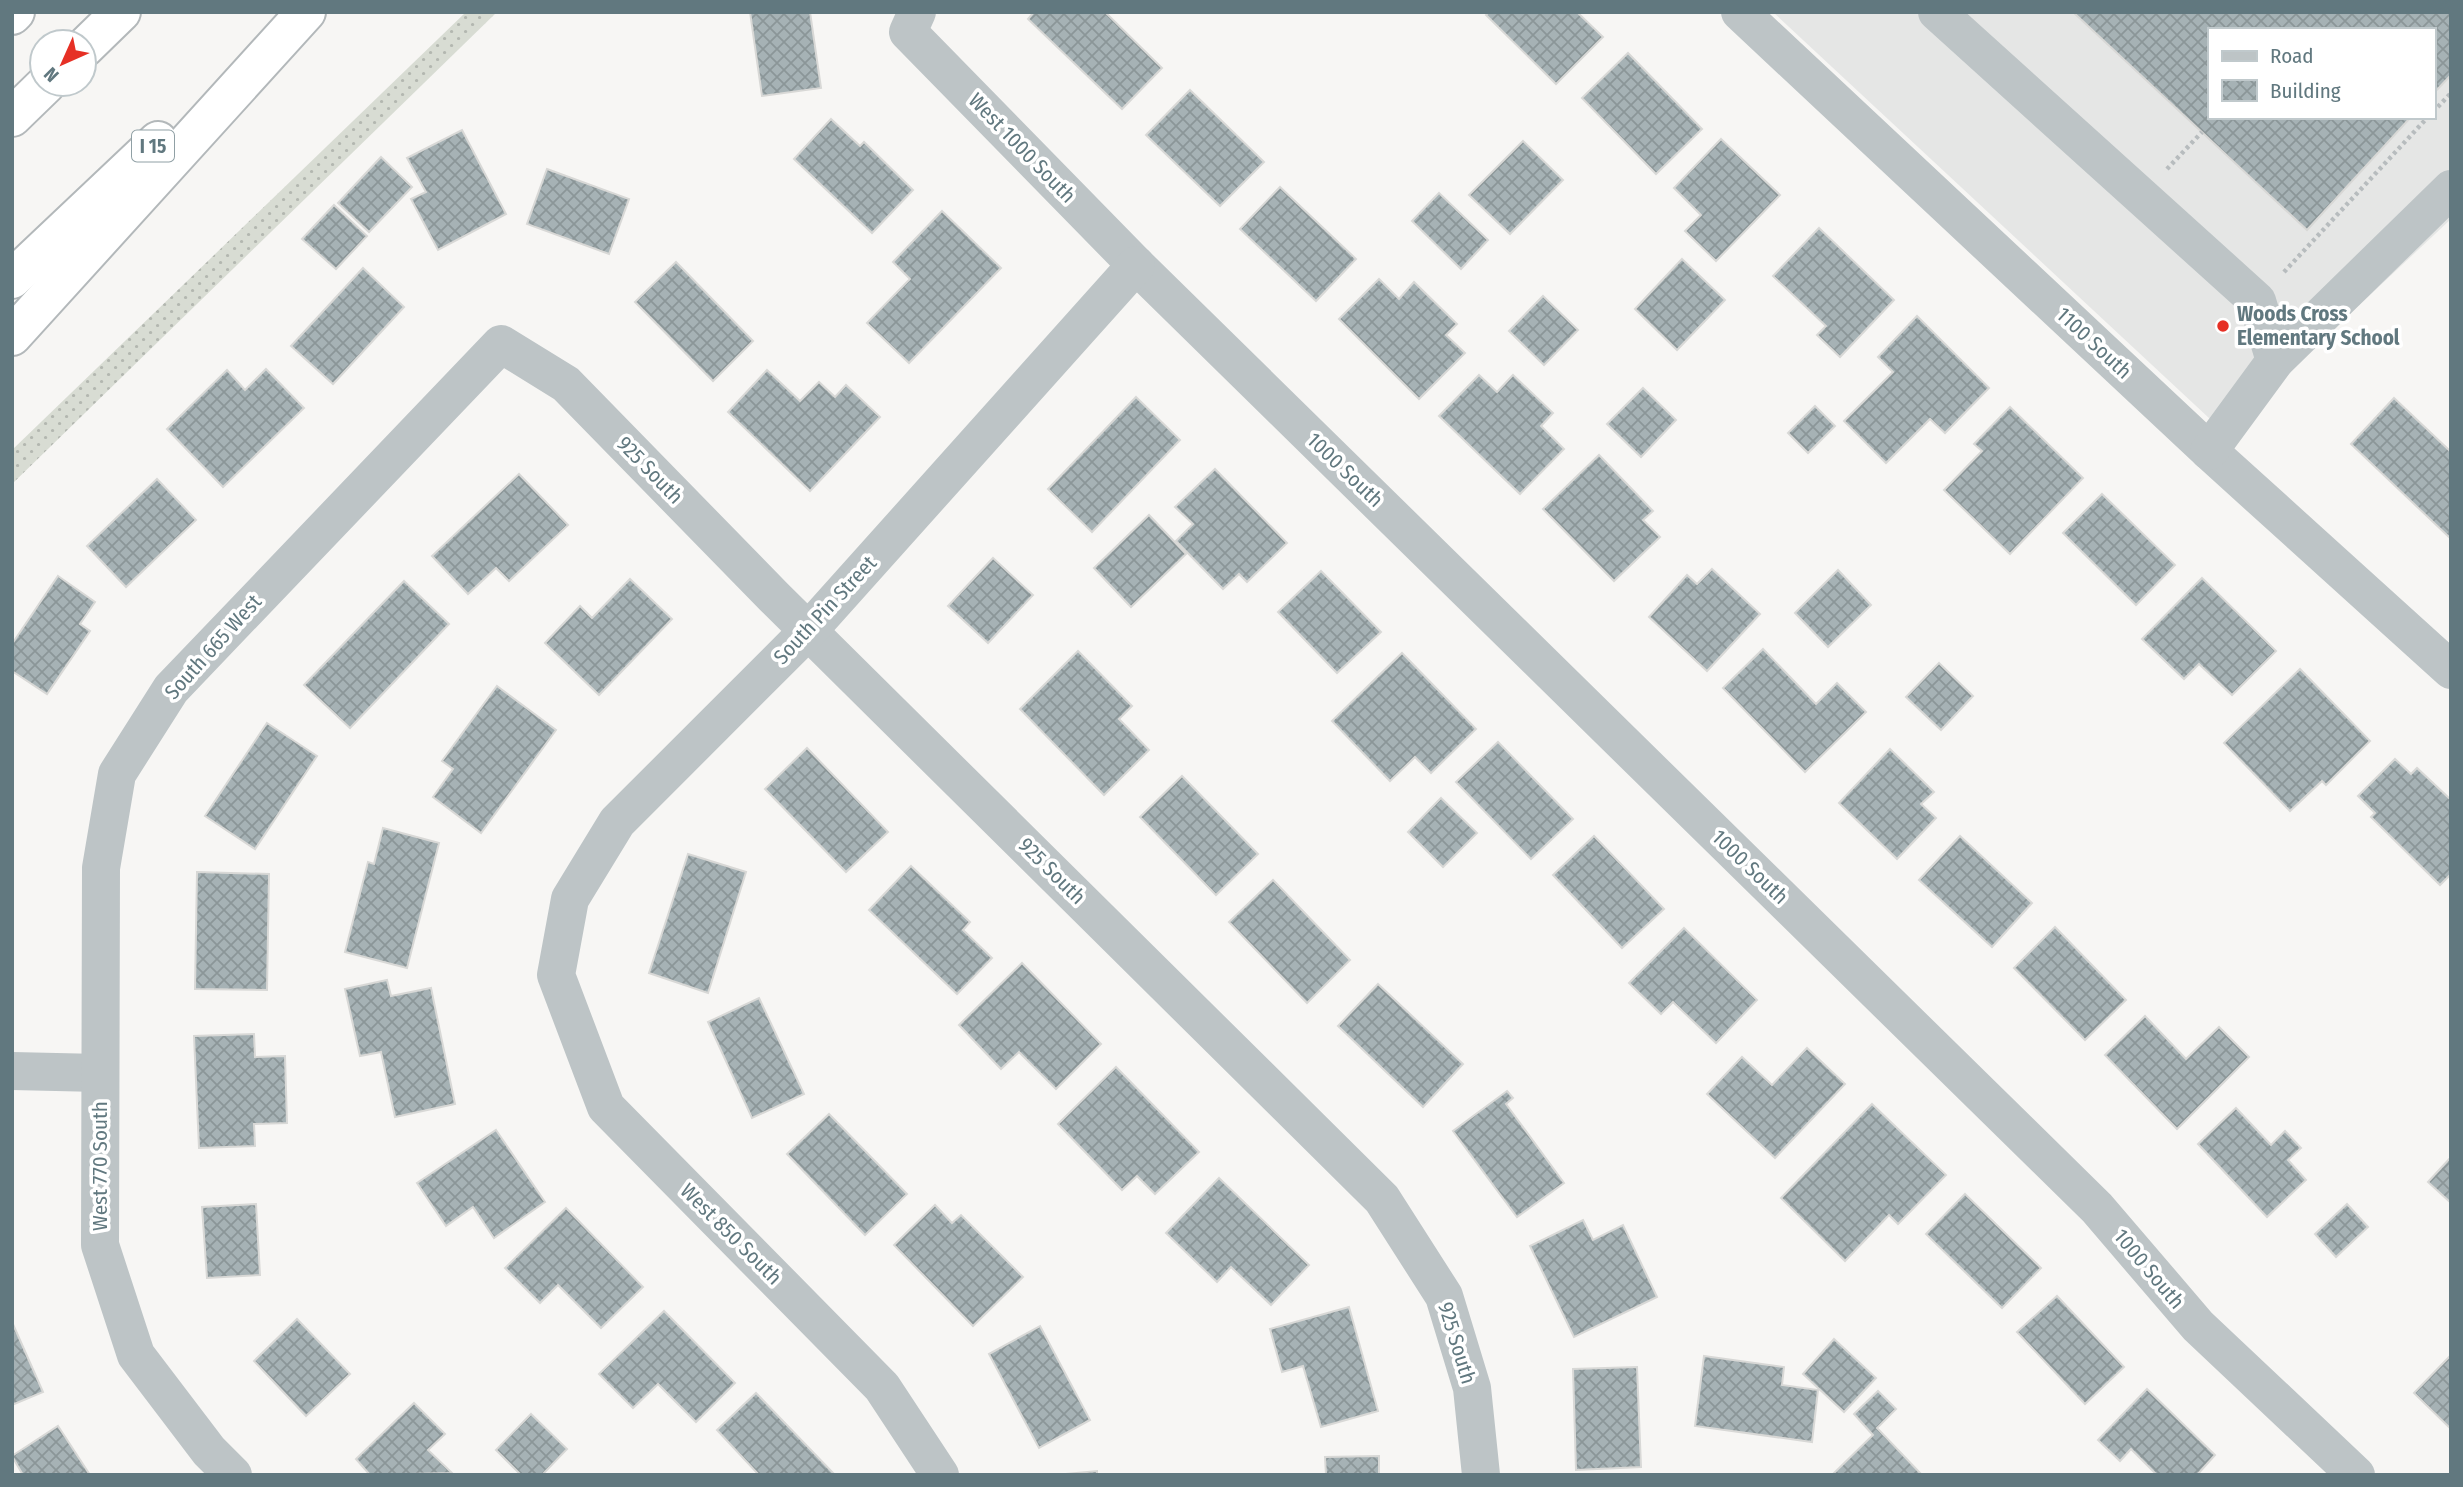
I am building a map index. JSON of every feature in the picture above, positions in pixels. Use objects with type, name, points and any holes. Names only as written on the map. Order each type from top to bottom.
[{"type":"highway","points":[[98,34],[121,12]]},
{"type":"highway","name":"I 15","points":[[12,279],[293,12]]},
{"type":"highway","points":[[12,336],[306,12]]},
{"type":"highway","points":[[12,117],[32,98]]},
{"type":"street","name":"1100 South","points":[[1740,12],[2209,452],[2448,663]]},
{"type":"street","points":[[1937,12],[2257,301],[2275,360]]},
{"type":"street","name":"West 1000 South","points":[[913,22],[1136,265]]},
{"type":"street","points":[[2209,452],[2275,360],[2451,189]]},
{"type":"street","name":"South Pin Street","points":[[556,975],[570,899],[617,822],[809,630],[1136,265]]},
{"type":"street","name":"1000 South","points":[[1136,265],[2097,1208],[2198,1326],[2356,1475]]},
{"type":"street","name":"925 South","points":[[501,344],[566,384],[809,630],[1382,1199],[1444,1296],[1472,1388],[1481,1475]]},
{"type":"street","name":"South 665 West","points":[[100,1073],[101,868],[117,774],[171,688],[501,344]]},
{"type":"street","name":"West 850 South","points":[[556,975],[606,1107],[882,1387],[940,1474]]},
{"type":"street","name":"West 770 South","points":[[12,1071],[100,1073],[100,1245],[136,1355],[209,1451],[233,1475]]},
{"type":"path","points":[[2435,110],[2451,93]]},
{"type":"path","points":[[2284,272],[2426,119]]},
{"type":"path","points":[[2167,170],[2202,132]]},
{"type":"shaded area","points":[[466,12],[497,12],[12,484],[12,450]]},
{"type":"shaded area","name":"Woods Cross Elementary School","points":[[1773,12],[2451,12],[2451,219],[2224,432]]},
{"type":"building","points":[[750,12],[810,12],[821,88],[762,96]]},
{"type":"building","points":[[1034,12],[1105,12],[1162,68],[1122,109],[1028,19]]},
{"type":"building","points":[[1489,12],[1577,12],[1603,37],[1556,84],[1486,15]]},
{"type":"building","points":[[2073,12],[2451,12],[2451,75],[2435,92],[2435,28],[2208,28],[2208,119],[2409,119],[2307,230]]},
{"type":"building","points":[[1628,53],[1702,129],[1656,174],[1582,98]]},
{"type":"building","points":[[1190,90],[1264,162],[1220,206],[1146,135]]},
{"type":"building","points":[[831,119],[860,146],[864,142],[913,190],[872,233],[794,159]]},
{"type":"building","points":[[462,130],[506,214],[438,250],[411,199],[426,192],[407,158]]},
{"type":"building","points":[[1721,139],[1780,195],[1716,261],[1685,231],[1701,215],[1674,188]]},
{"type":"building","points":[[1523,141],[1563,180],[1510,234],[1469,195]]},
{"type":"building","points":[[381,157],[412,187],[369,232],[338,203]]},
{"type":"building","points":[[547,169],[629,199],[609,254],[527,224]]},
{"type":"building","points":[[1280,187],[1356,259],[1316,301],[1240,229]]},
{"type":"building","points":[[1439,193],[1488,240],[1461,269],[1412,221]]},
{"type":"building","points":[[334,205],[367,236],[336,269],[302,239]]},
{"type":"building","points":[[942,211],[1001,268],[909,363],[867,323],[910,279],[893,262]]},
{"type":"building","points":[[1819,228],[1894,300],[1840,357],[1817,335],[1826,326],[1773,276]]},
{"type":"building","points":[[1682,259],[1725,300],[1677,350],[1635,309]]},
{"type":"building","points":[[676,262],[753,341],[713,381],[635,302]]},
{"type":"building","points":[[363,268],[404,307],[333,384],[291,346]]},
{"type":"building","points":[[1379,279],[1399,299],[1414,282],[1457,324],[1446,335],[1465,353],[1419,399],[1339,319]]},
{"type":"building","points":[[1543,296],[1578,330],[1544,365],[1509,331]]},
{"type":"building","points":[[1917,316],[1989,388],[1945,433],[1930,419],[1886,463],[1844,421],[1893,372],[1878,357]]},
{"type":"building","points":[[266,369],[304,408],[223,487],[167,429],[227,370],[245,390]]},
{"type":"building","points":[[767,370],[800,401],[819,382],[835,397],[846,385],[880,417],[810,491],[728,412]]},
{"type":"building","points":[[1479,375],[1497,392],[1513,375],[1553,413],[1541,426],[1564,449],[1520,494],[1439,416]]},
{"type":"building","points":[[1643,388],[1676,420],[1641,457],[1607,424]]},
{"type":"building","points":[[1136,397],[1180,440],[1092,532],[1048,489]]},
{"type":"building","points":[[2394,398],[2451,452],[2450,538],[2351,444]]},
{"type":"building","points":[[1815,406],[1835,426],[1808,453],[1788,433]]},
{"type":"building","points":[[2010,407],[2083,478],[2010,554],[1944,490],[1982,451],[1974,444]]},
{"type":"building","points":[[1599,455],[1653,511],[1643,520],[1660,537],[1614,581],[1543,509]]},
{"type":"building","points":[[1215,469],[1287,543],[1247,582],[1239,574],[1223,589],[1176,541],[1193,524],[1175,507]]},
{"type":"building","points":[[519,474],[568,525],[509,581],[496,568],[468,594],[432,556]]},
{"type":"building","points":[[157,479],[196,520],[126,587],[87,546]]},
{"type":"building","points":[[2102,494],[2175,565],[2136,605],[2063,533]]},
{"type":"building","points":[[1149,515],[1186,554],[1131,607],[1094,568]]},
{"type":"building","points":[[993,558],[1033,595],[988,643],[948,606]]},
{"type":"building","points":[[1712,569],[1760,614],[1707,671],[1649,617],[1687,575],[1697,584]]},
{"type":"building","points":[[1838,570],[1871,605],[1828,647],[1795,613]]},
{"type":"building","points":[[1321,571],[1381,632],[1337,673],[1278,612]]},
{"type":"building","points":[[58,576],[95,602],[80,624],[90,631],[47,694],[12,671],[12,644]]},
{"type":"building","points":[[2202,578],[2276,651],[2232,695],[2199,664],[2184,679],[2142,639]]},
{"type":"building","points":[[630,579],[672,619],[599,695],[545,643],[580,606],[592,618]]},
{"type":"building","points":[[404,581],[449,624],[350,728],[304,685]]},
{"type":"building","points":[[1763,649],[1816,704],[1837,683],[1866,712],[1805,772],[1723,688]]},
{"type":"building","points":[[1078,651],[1132,706],[1119,719],[1149,750],[1104,795],[1020,709]]},
{"type":"building","points":[[1402,653],[1476,729],[1431,773],[1415,757],[1390,781],[1332,721]]},
{"type":"building","points":[[1939,663],[1973,696],[1941,730],[1906,697]]},
{"type":"building","points":[[2300,669],[2370,741],[2326,785],[2322,781],[2290,811],[2224,743]]},
{"type":"building","points":[[497,686],[556,730],[481,833],[433,797],[453,769],[442,761]]},
{"type":"building","points":[[267,723],[317,756],[255,849],[205,816]]},
{"type":"building","points":[[1498,742],[1573,819],[1531,859],[1456,782]]},
{"type":"building","points":[[807,748],[888,832],[846,872],[765,789]]},
{"type":"building","points":[[1890,749],[1934,792],[1921,804],[1936,818],[1897,859],[1839,803]]},
{"type":"building","points":[[2395,759],[2411,774],[2417,768],[2451,800],[2451,874],[2440,885],[2371,817],[2375,813],[2358,796]]},
{"type":"building","points":[[1182,776],[1258,854],[1216,895],[1140,817]]},
{"type":"building","points":[[1441,798],[1477,833],[1443,867],[1408,832]]},
{"type":"building","points":[[383,828],[439,843],[407,968],[345,952],[368,862],[374,864]]},
{"type":"building","points":[[1594,836],[1664,909],[1622,948],[1553,875]]},
{"type":"building","points":[[1960,836],[2032,903],[1992,947],[1919,880]]},
{"type":"building","points":[[688,854],[746,872],[708,993],[649,973]]},
{"type":"building","points":[[911,866],[970,922],[963,930],[992,958],[957,994],[869,910]]},
{"type":"building","points":[[197,872],[269,874],[267,990],[195,989]]},
{"type":"building","points":[[1273,880],[1350,960],[1307,1003],[1229,922]]},
{"type":"building","points":[[2055,927],[2126,1000],[2085,1040],[2014,968]]},
{"type":"building","points":[[1684,928],[1757,1000],[1716,1043],[1673,1002],[1661,1014],[1629,983]]},
{"type":"building","points":[[1022,963],[1101,1044],[1056,1089],[1019,1052],[1001,1069],[959,1025]]},
{"type":"building","points":[[387,980],[391,996],[431,988],[455,1104],[395,1117],[381,1052],[360,1056],[345,989]]},
{"type":"building","points":[[1378,984],[1463,1064],[1423,1107],[1338,1026]]},
{"type":"building","points":[[759,998],[804,1094],[752,1118],[708,1022]]},
{"type":"building","points":[[2145,1016],[2186,1059],[2219,1027],[2249,1057],[2177,1129],[2105,1055]]},
{"type":"building","points":[[254,1034],[255,1057],[285,1056],[287,1123],[254,1124],[255,1146],[199,1148],[194,1036]]},
{"type":"building","points":[[1807,1048],[1845,1084],[1775,1158],[1707,1094],[1742,1057],[1772,1085]]},
{"type":"building","points":[[1116,1067],[1199,1152],[1155,1194],[1137,1176],[1122,1190],[1058,1124]]},
{"type":"building","points":[[1507,1091],[1513,1098],[1506,1104],[1564,1183],[1517,1217],[1453,1131]]},
{"type":"building","points":[[1872,1104],[1946,1175],[1898,1224],[1889,1215],[1845,1261],[1781,1198]]},
{"type":"building","points":[[2236,1108],[2271,1145],[2285,1131],[2301,1148],[2288,1160],[2306,1180],[2267,1217],[2198,1144]]},
{"type":"building","points":[[829,1114],[907,1194],[865,1235],[787,1154]]},
{"type":"building","points":[[496,1130],[545,1202],[494,1238],[473,1207],[446,1226],[417,1183]]},
{"type":"building","points":[[2451,1157],[2451,1203],[2428,1182]]},
{"type":"building","points":[[1219,1178],[1309,1265],[1271,1305],[1231,1267],[1217,1282],[1166,1233]]},
{"type":"building","points":[[1965,1194],[2041,1268],[2002,1308],[1926,1234]]},
{"type":"building","points":[[256,1204],[260,1275],[207,1278],[202,1207]]},
{"type":"building","points":[[2347,1204],[2368,1227],[2336,1257],[2315,1234]]},
{"type":"building","points":[[935,1205],[952,1223],[961,1215],[1023,1277],[973,1326],[894,1245]]},
{"type":"building","points":[[566,1208],[643,1287],[601,1328],[558,1285],[540,1303],[505,1268]]},
{"type":"building","points":[[1583,1220],[1593,1240],[1623,1225],[1657,1297],[1574,1337],[1530,1246]]},
{"type":"building","points":[[2057,1296],[2124,1367],[2085,1404],[2017,1332]]},
{"type":"building","points":[[1349,1307],[1378,1411],[1321,1427],[1303,1366],[1282,1372],[1270,1329]]},
{"type":"building","points":[[664,1311],[735,1383],[696,1422],[658,1384],[633,1408],[599,1374]]},
{"type":"building","points":[[297,1319],[350,1374],[306,1416],[254,1361]]},
{"type":"building","points":[[12,1322],[43,1392],[12,1405]]},
{"type":"building","points":[[1040,1326],[1090,1420],[1039,1448],[989,1354]]},
{"type":"building","points":[[1834,1339],[1876,1378],[1844,1412],[1803,1374]]},
{"type":"building","points":[[2451,1355],[2451,1426],[2450,1428],[2414,1393]]},
{"type":"building","points":[[1704,1356],[1784,1367],[1782,1385],[1818,1390],[1812,1442],[1695,1426]]},
{"type":"building","points":[[1637,1367],[1641,1467],[1576,1470],[1573,1369]]},
{"type":"building","points":[[2147,1389],[2215,1455],[2197,1475],[2157,1475],[2131,1449],[2120,1461],[2098,1440]]},
{"type":"building","points":[[1878,1391],[1896,1409],[1877,1428],[1922,1475],[1832,1475],[1873,1435],[1854,1414]]},
{"type":"building","points":[[756,1393],[835,1475],[759,1475],[717,1430]]},
{"type":"building","points":[[414,1403],[445,1434],[428,1450],[452,1473],[370,1475],[356,1459]]},
{"type":"building","points":[[531,1414],[567,1449],[542,1475],[521,1475],[496,1450]]},
{"type":"building","points":[[58,1426],[90,1475],[23,1475],[12,1456]]},
{"type":"building","points":[[1379,1456],[1379,1475],[1326,1475],[1325,1457]]},
{"type":"building","points":[[1097,1471],[1097,1475],[1055,1475]]},
{"type":"place","name":"Woods Cross Elementary School","points":[[2223,326]]}]
